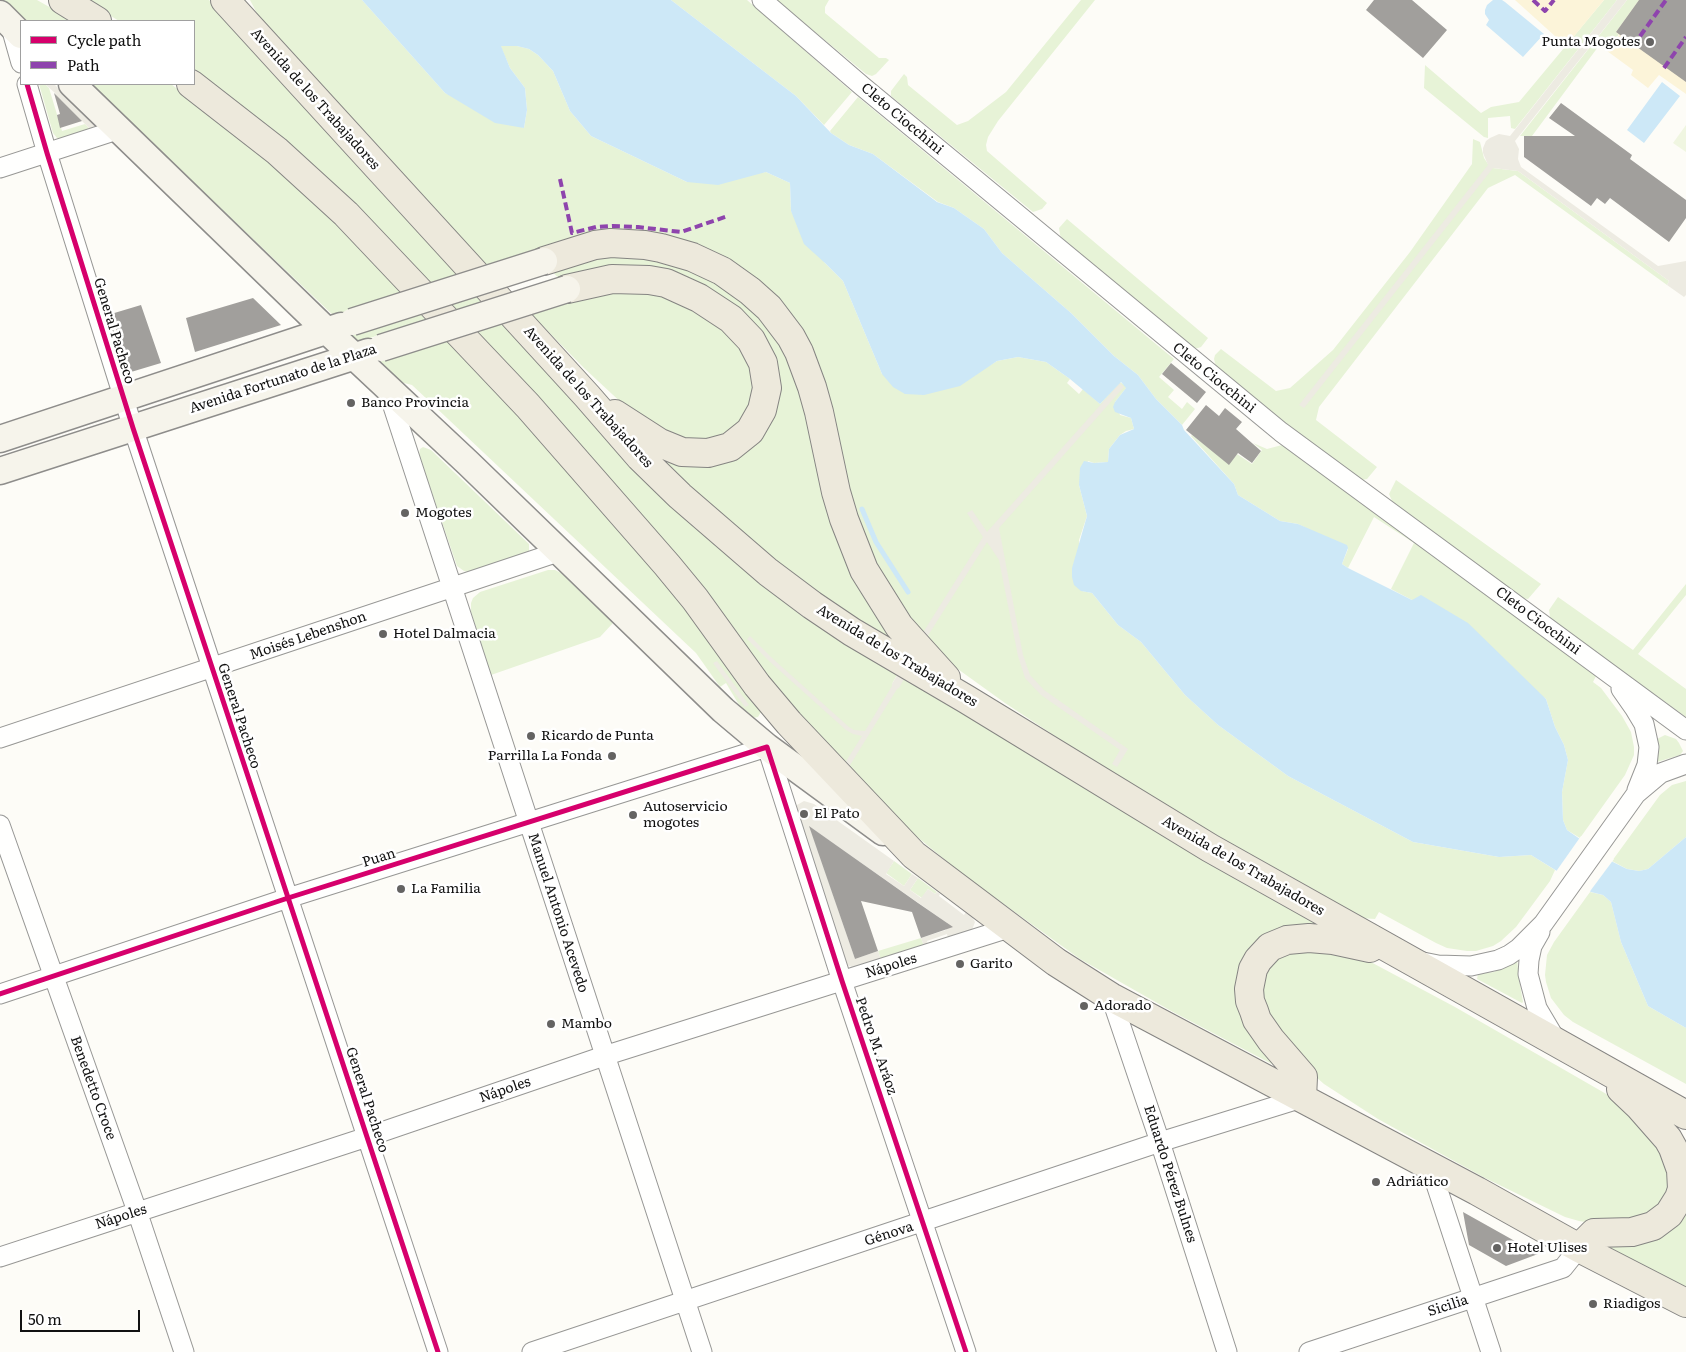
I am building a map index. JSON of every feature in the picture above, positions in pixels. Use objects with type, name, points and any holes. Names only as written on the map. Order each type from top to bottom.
[{"type":"main road","points":[[63,0],[95,20]]},
{"type":"main road","name":"Avenida de los Trabajadores","points":[[225,0],[587,396],[640,457],[680,496],[768,572],[852,632],[966,699],[1210,848],[1686,1115]]},
{"type":"main road","points":[[73,85],[718,705],[767,748],[1012,927],[1056,962],[1111,997],[1477,1191],[1579,1248],[1686,1303]]},
{"type":"main road","points":[[192,85],[277,151],[346,214],[528,406],[695,599],[751,678],[789,722],[914,855]]},
{"type":"main road","points":[[0,439],[326,330],[595,246],[611,243],[628,243],[661,248],[692,257],[736,280],[769,308],[791,337],[799,352],[820,412],[836,492],[844,519],[864,570],[899,626],[966,699]]},
{"type":"main road","points":[[567,289],[600,281],[628,279],[666,283],[716,308],[743,330],[758,352],[766,375],[767,388],[764,404],[750,431],[730,447],[708,453],[682,452],[660,443],[587,396]]},
{"type":"main road","name":"Avenida Fortunato de la Plaza","points":[[0,471],[353,356],[567,289]]},
{"type":"main road","points":[[1302,1098],[1302,1077],[1271,1040],[1257,1020],[1254,1011],[1249,989],[1253,968],[1258,960],[1270,946],[1278,942],[1309,938],[1333,940],[1362,946],[1405,958]]},
{"type":"main road","points":[[1579,1248],[1594,1233],[1632,1232],[1653,1226],[1669,1214],[1682,1189],[1678,1158],[1668,1139],[1639,1106],[1597,1066]]},
{"type":"street","name":"Cleto Ciocchini","points":[[762,0],[862,86],[1281,432],[1681,726]]},
{"type":"street","points":[[10,24],[20,59]]},
{"type":"street","name":"General Pacheco","points":[[27,85],[133,428],[438,1352]]},
{"type":"street","points":[[0,168],[120,129]]},
{"type":"street","name":"Manuel Antonio Acevedo","points":[[387,388],[702,1352]]},
{"type":"street","name":"Moisés Lebenshon","points":[[0,738],[558,552]]},
{"type":"street","points":[[1610,675],[1636,709],[1644,724],[1649,746]]},
{"type":"street","points":[[1636,794],[1647,765],[1649,746],[1655,733],[1660,728],[1681,726]]},
{"type":"street","name":"Puan","points":[[0,994],[288,898],[767,748]]},
{"type":"street","name":"Pedro M. Aráoz","points":[[767,748],[842,981],[966,1352]]},
{"type":"street","points":[[1405,958],[1438,965],[1484,964],[1508,955],[1519,948],[1543,924],[1636,794],[1661,772],[1682,762]]},
{"type":"street","name":"Benedetto Croce","points":[[0,826],[137,1211],[184,1352]]},
{"type":"street","points":[[1543,924],[1532,946],[1528,974],[1537,1008],[1559,1044]]},
{"type":"street","name":"Nápoles","points":[[0,1257],[367,1137],[604,1056],[1012,927]]},
{"type":"street","name":"Eduardo Pérez Bulnes","points":[[1111,997],[1228,1352]]},
{"type":"street","name":"Génova","points":[[532,1352],[1160,1142],[1302,1098]]},
{"type":"street","points":[[1430,1166],[1491,1352]]},
{"type":"street","name":"Sicilia","points":[[1309,1352],[1563,1268],[1579,1248]]},
{"type":"green space","points":[[2,0],[37,0],[72,20],[23,20]]},
{"type":"green space","points":[[85,0],[209,0],[556,381],[898,673],[892,684],[905,678],[1337,934],[1244,968],[1291,1074],[1173,1012],[1080,959],[962,874],[892,816],[779,693],[678,556],[537,397],[276,134],[237,102],[195,72],[195,20],[117,20]]},
{"type":"green space","points":[[250,0],[362,0],[445,93],[524,128],[527,110],[525,88],[510,68],[500,45],[529,49],[538,55],[553,71],[570,111],[591,136],[687,182],[766,172],[790,183],[791,211],[825,263],[843,281],[882,374],[987,367],[997,361],[1018,357],[1046,362],[1070,379],[1067,383],[1079,394],[1083,389],[1100,404],[1120,382],[1127,387],[1115,402],[1120,415],[1131,418],[1134,429],[1120,435],[1109,449],[1108,462],[1094,463],[1088,461],[1079,485],[1087,516],[1079,540],[1082,591],[1092,593],[1118,625],[1141,642],[1185,695],[1218,725],[1288,776],[1413,842],[1499,857],[1531,855],[1555,870],[1550,881],[1516,927],[1501,941],[1493,946],[1476,951],[1447,948],[1379,912],[1375,919],[1360,918],[1266,867],[1131,786],[1005,703],[930,649],[868,558],[812,364],[687,246],[488,266],[464,245],[263,25]]},
{"type":"green space","points":[[671,0],[747,0],[852,92],[824,125],[796,96]]},
{"type":"green space","points":[[776,0],[829,0],[825,7],[825,13],[879,58],[889,60],[876,74],[872,76],[866,74]]},
{"type":"green space","points":[[1081,0],[1095,0],[998,121],[988,137],[986,145],[987,151],[1047,203],[1042,209],[1033,212],[891,96],[891,91],[904,74],[907,77],[908,85],[957,125],[968,121],[1006,92]]},
{"type":"green space","points":[[1604,0],[1617,0],[1515,129],[1511,128],[1510,116],[1488,118],[1488,138],[1484,137],[1424,88],[1425,65],[1481,113],[1491,107],[1519,102]]},
{"type":"green space","points":[[1627,0],[1639,0],[1616,32],[1619,34],[1609,49],[1598,47],[1532,136],[1520,136]]},
{"type":"green space","points":[[39,85],[46,85],[49,88],[62,131],[85,124],[91,130],[60,139],[53,133]]},
{"type":"green space","points":[[91,85],[172,85],[267,158],[339,225],[499,394],[677,595],[756,704],[761,712],[758,717],[753,718],[742,710],[726,683],[720,687],[696,653],[412,385],[400,382],[382,364],[381,361],[389,356],[392,359],[413,352],[392,331],[370,338],[373,342],[362,345],[350,334],[360,330],[364,333],[386,325],[366,305],[342,313],[346,316],[335,317]]},
{"type":"green space","points":[[858,97],[1174,359],[1159,377],[1174,390],[1168,397],[1182,409],[1187,402],[1195,409],[1182,425],[1156,399],[1138,375],[1114,356],[1071,313],[1002,253],[984,229],[954,208],[938,202],[873,154],[849,145],[831,133],[830,131]]},
{"type":"green space","points":[[1686,125],[1686,152],[1673,143]]},
{"type":"green space","points":[[1473,139],[1480,142],[1484,158],[1493,168],[1518,171],[1669,281],[1667,285],[1515,175],[1488,188],[1319,407],[1316,420],[1377,467],[1367,479],[1362,480],[1287,425],[1216,367],[1215,355],[1221,349],[1276,391],[1290,388],[1333,350],[1410,252],[1472,164]]},
{"type":"green space","points":[[1067,219],[1208,338],[1201,347],[1191,348],[1062,238],[1059,228]]},
{"type":"green space","points":[[636,252],[716,277],[778,331],[898,647],[796,578],[689,489],[645,444],[681,459],[771,409],[724,304],[561,281],[550,269],[564,264]]},
{"type":"green space","points":[[616,288],[667,294],[729,329],[759,376],[741,431],[693,447],[626,407],[584,368],[531,314]]},
{"type":"green space","points":[[1192,435],[1229,464],[1237,454],[1252,464],[1262,450],[1253,443],[1267,449],[1282,445],[1596,676],[1593,682],[1601,688],[1622,716],[1631,732],[1634,755],[1625,775],[1580,838],[1567,830],[1563,820],[1562,792],[1568,760],[1546,699],[1412,600],[1391,589],[1414,543],[1374,517],[1348,568],[1342,564],[1348,549],[1298,524],[1280,521],[1238,495],[1234,484]]},
{"type":"green space","points":[[423,447],[431,450],[529,544],[529,552],[468,572],[457,566],[419,455],[420,449]]},
{"type":"green space","points":[[1396,480],[1541,584],[1528,599],[1521,598],[1393,503],[1389,494]]},
{"type":"green space","points":[[548,570],[555,570],[561,573],[613,623],[600,637],[491,675],[471,612],[473,598],[480,592]]},
{"type":"green space","points":[[1686,584],[1686,595],[1638,654],[1686,689],[1686,717],[1551,620],[1550,617],[1549,610],[1558,597],[1633,650]]},
{"type":"green space","points":[[1665,735],[1676,739],[1683,751],[1680,755],[1657,762],[1657,739]]},
{"type":"green space","points":[[1686,781],[1686,837],[1648,869],[1639,871],[1627,869],[1612,861],[1660,795],[1672,785]]},
{"type":"green space","points":[[894,861],[912,874],[904,886],[886,873]]},
{"type":"green space","points":[[918,878],[937,892],[935,894],[928,889],[922,898],[910,890]]},
{"type":"green space","points":[[1590,892],[1603,895],[1611,902],[1621,942],[1648,1006],[1686,1028],[1686,1084],[1573,1022],[1564,1015],[1551,998],[1545,975],[1547,955],[1554,942]]},
{"type":"green space","points":[[921,938],[924,946],[881,960],[878,951]]},
{"type":"green space","points":[[1291,944],[1367,960],[1455,1007],[1615,1099],[1646,1123],[1676,1177],[1652,1217],[1597,1224],[1565,1217],[1485,1178],[1378,1119],[1324,1084],[1283,1048],[1255,982]]},
{"type":"green space","points":[[1517,960],[1522,1003],[1477,979],[1478,974],[1494,972]]},
{"type":"green space","points":[[1686,1194],[1686,1287],[1601,1244]]},
{"type":"sand","name":"Punta Mogotes","points":[[1515,0],[1604,0],[1566,46]]},
{"type":"sand","name":"Punta Mogotes","points":[[1639,0],[1686,0],[1686,94],[1659,75],[1648,88],[1631,75],[1633,70],[1607,51],[1619,35],[1616,32]]},
{"type":"shaded area","points":[[1617,0],[1627,0],[1515,141],[1519,149],[1518,159],[1521,167],[1658,266],[1686,261],[1686,295],[1684,297],[1667,285],[1669,281],[1518,171],[1493,168],[1304,408],[1299,405],[1488,165],[1483,153],[1486,141],[1499,134],[1510,136]]},
{"type":"shaded area","points":[[46,85],[55,85],[94,124],[94,128],[91,130],[61,100],[57,101],[55,93]]},
{"type":"shaded area","points":[[1120,383],[1124,387],[999,528],[1023,655],[1030,675],[1044,690],[1128,749],[1117,767],[1112,764],[1120,750],[1041,695],[1025,678],[1018,656],[999,560],[987,542],[847,770],[843,766],[862,736],[846,730],[747,639],[750,636],[849,727],[854,730],[865,731],[922,631],[924,631],[983,537],[967,513],[972,510],[987,532]]},
{"type":"shaded area","points":[[717,661],[749,705],[745,707],[713,663]]},
{"type":"shaded area","points":[[804,801],[814,804],[894,861],[886,874],[904,886],[912,874],[918,878],[910,890],[921,898],[928,889],[935,894],[937,892],[940,894],[939,896],[964,915],[966,912],[975,922],[972,930],[948,938],[947,934],[927,941],[928,945],[924,946],[921,938],[946,930],[947,923],[810,827],[855,959],[878,951],[881,960],[854,968],[847,965],[795,810],[797,805]]},
{"type":"water","points":[[362,0],[671,0],[796,96],[831,133],[849,145],[873,154],[937,202],[954,208],[984,229],[1002,253],[1071,313],[1114,356],[1138,375],[1156,399],[1182,425],[1184,430],[1234,484],[1238,495],[1280,521],[1298,524],[1347,545],[1348,548],[1342,564],[1348,568],[1412,600],[1421,595],[1468,623],[1546,699],[1568,760],[1562,792],[1563,820],[1567,830],[1613,862],[1627,869],[1639,871],[1648,869],[1686,837],[1686,1028],[1648,1006],[1621,942],[1611,902],[1603,895],[1591,892],[1531,855],[1499,857],[1413,842],[1288,776],[1218,725],[1185,695],[1141,642],[1118,625],[1092,593],[1081,591],[1074,585],[1072,568],[1087,516],[1079,485],[1080,468],[1084,461],[1094,463],[1108,462],[1109,449],[1120,435],[1134,429],[1131,418],[1115,412],[1113,407],[1126,388],[1121,382],[1100,404],[1046,362],[1018,357],[997,361],[960,386],[924,395],[905,394],[893,387],[882,374],[843,281],[804,244],[791,211],[790,183],[766,172],[718,185],[687,182],[591,136],[570,111],[553,71],[538,55],[529,49],[517,46],[501,46],[510,68],[525,88],[527,110],[524,128],[495,123],[445,93]]},
{"type":"water","points":[[1493,0],[1505,2],[1544,34],[1523,57],[1486,25],[1489,20],[1485,10],[1487,5]]},
{"type":"water","points":[[1662,82],[1680,96],[1644,143],[1627,130]]},
{"type":"pier","points":[[1581,836],[1614,859],[1588,894],[1555,873]]},
{"type":"building","points":[[1374,0],[1412,0],[1447,30],[1423,58],[1366,10]]},
{"type":"building","name":"Punta Mogotes","points":[[1639,0],[1686,0],[1686,82],[1616,32]]},
{"type":"building","points":[[54,93],[82,121],[60,128],[57,115],[60,114]]},
{"type":"building","points":[[1561,103],[1632,155],[1630,159],[1686,200],[1686,218],[1669,242],[1610,198],[1605,204],[1597,198],[1591,206],[1524,157],[1524,136],[1575,136],[1549,118]]},
{"type":"building","points":[[253,298],[281,325],[195,352],[186,318]]},
{"type":"building","points":[[141,305],[161,363],[131,372],[111,314]]},
{"type":"building","points":[[1171,363],[1206,392],[1197,403],[1162,374]]},
{"type":"building","points":[[1206,405],[1219,416],[1225,408],[1242,422],[1236,429],[1261,451],[1252,463],[1238,453],[1229,465],[1186,430]]},
{"type":"building","points":[[809,826],[953,927],[921,938],[912,912],[861,901],[878,951],[855,959]]},
{"type":"building","points":[[1463,1212],[1538,1254],[1506,1266],[1469,1245]]},
{"type":"waterway","points":[[862,509],[876,542],[908,592]]},
{"type":"marked path","points":[[1533,0],[1545,11],[1554,0]]},
{"type":"marked path","points":[[1633,46],[1666,0]]},
{"type":"marked path","points":[[1664,68],[1686,37]]},
{"type":"marked path","points":[[560,179],[572,233],[596,227],[613,226],[681,232],[728,216]]},
{"type":"cycle path","points":[[27,85],[133,428],[438,1352]]},
{"type":"cycle path","points":[[0,994],[288,898],[767,747],[842,981],[966,1352]]},
{"type":"place","name":"Punta Mogotes","points":[[1650,42]]},
{"type":"place","name":"Banco Provincia","points":[[351,403]]},
{"type":"place","name":"Mogotes","points":[[405,513]]},
{"type":"place","name":"Hotel Dalmacia","points":[[383,634]]},
{"type":"place","name":"Ricardo de Punta","points":[[531,736]]},
{"type":"place","name":"Parrilla La Fonda","points":[[612,756]]},
{"type":"place","name":"El Pato","points":[[804,814]]},
{"type":"place","name":"Autoservicio mogotes","points":[[633,815]]},
{"type":"place","name":"La Familia","points":[[401,889]]},
{"type":"place","name":"Garito","points":[[960,964]]},
{"type":"place","name":"Adorado","points":[[1084,1006]]},
{"type":"place","name":"Mambo","points":[[551,1024]]},
{"type":"place","name":"Adriático","points":[[1376,1182]]},
{"type":"place","name":"Hotel Ulises","points":[[1497,1248]]},
{"type":"place","name":"Riadigos","points":[[1593,1304]]}]
